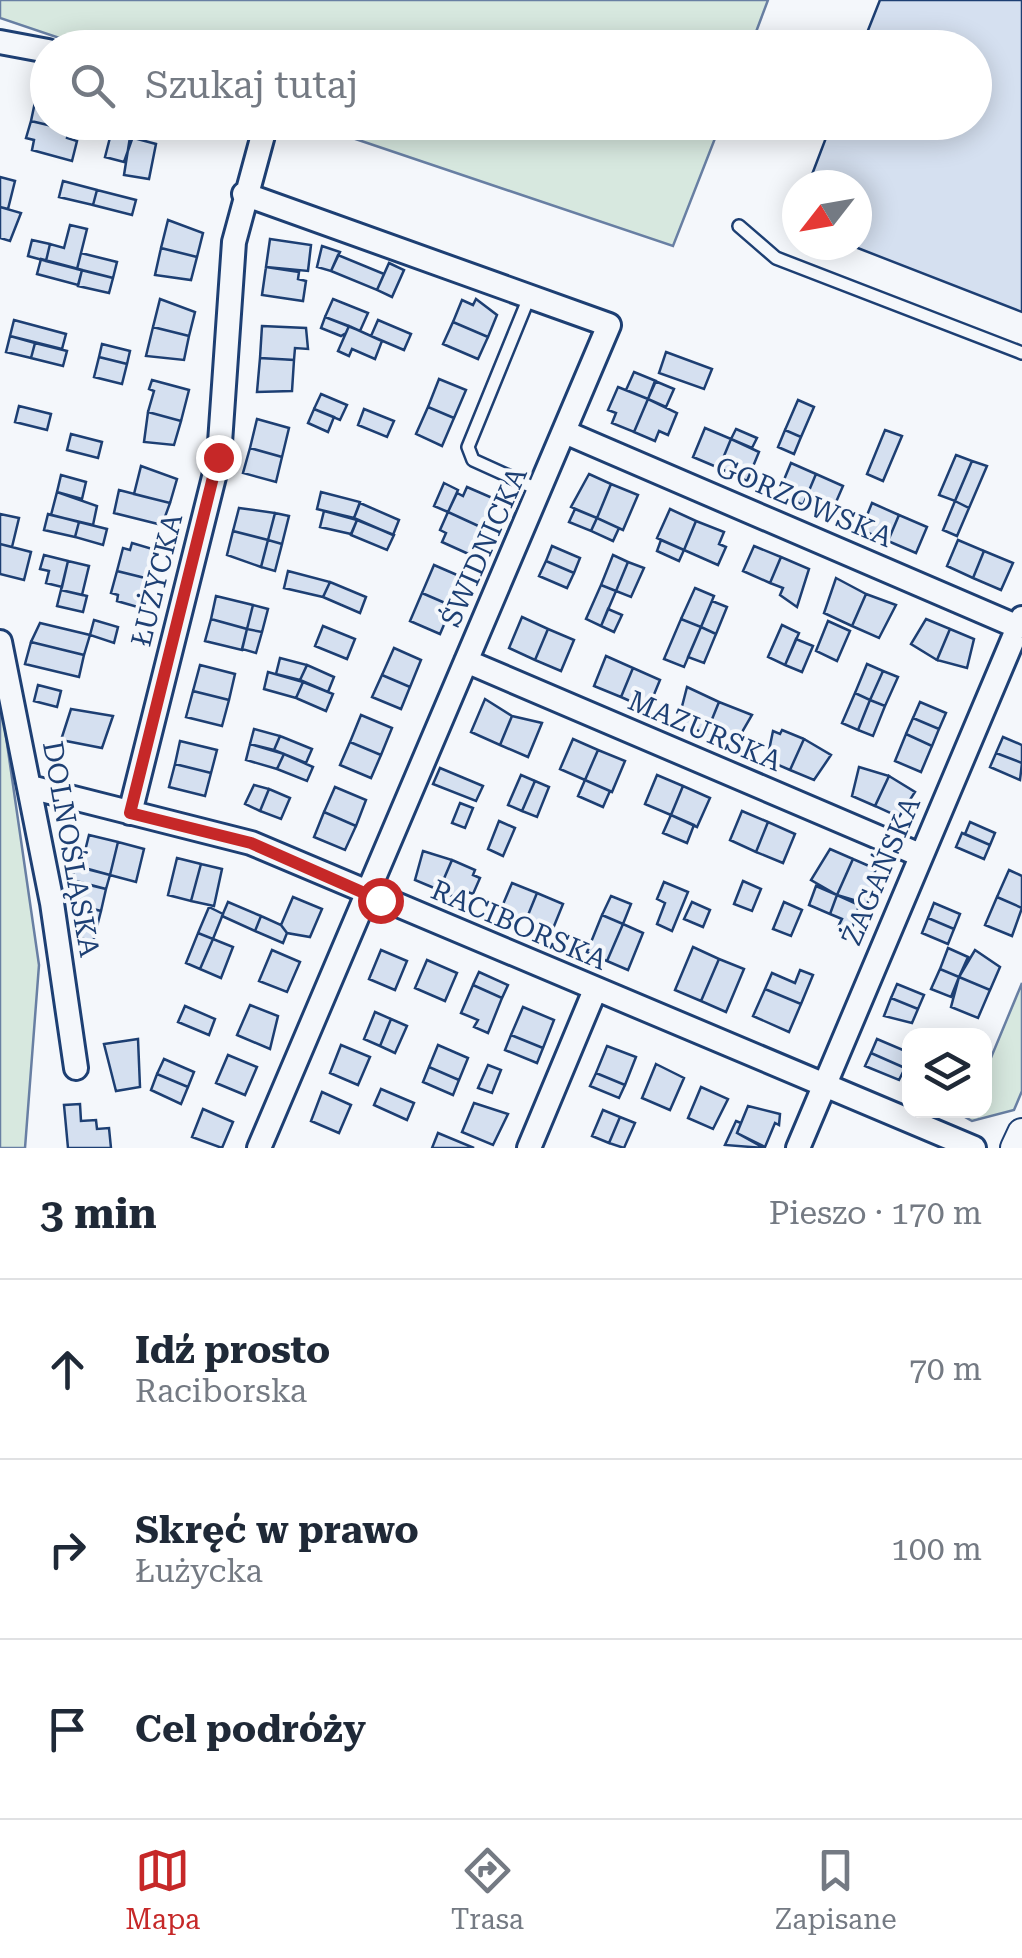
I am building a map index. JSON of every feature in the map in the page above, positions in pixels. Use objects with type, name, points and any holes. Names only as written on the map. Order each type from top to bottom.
[{"type":"street","points":[[0,42],[30,46]]},
{"type":"street","name":"ŁUŻYCKA","points":[[130,813],[218,457],[234,242],[261,140]]},
{"type":"street","name":"ŚWIDNICKA","points":[[244,194],[609,326],[259,1148]]},
{"type":"street","name":"GORZOWSKA","points":[[566,433],[1020,622]]},
{"type":"street","name":"ŻAGAŃSKA","points":[[798,1148],[1020,622]]},
{"type":"street","name":"DOLNOŚLĄSKA","points":[[0,642],[30,786],[76,1068]]},
{"type":"street","name":"MAZURSKA","points":[[466,662],[920,855]]},
{"type":"street","name":"RACIBORSKA","points":[[30,786],[251,843],[974,1148]]},
{"type":"street","points":[[529,1148],[595,990]]},
{"type":"street","points":[[1015,1148],[1022,1133]]},
{"type":"lane","points":[[739,226],[776,258],[1022,353]]},
{"type":"lane","points":[[530,295],[468,448],[473,460],[542,491]]},
{"type":"shaded area","points":[[0,0],[768,0],[757,30],[36,30],[0,18]]},
{"type":"shaded area","points":[[358,140],[714,140],[673,246]]},
{"type":"shaded area","points":[[0,695],[39,965],[25,1148],[0,1148]]},
{"type":"shaded area","points":[[1022,983],[1022,1091],[1014,1110],[992,1116],[992,1055]]},
{"type":"building","points":[[880,0],[1022,0],[1022,312],[872,254],[872,170],[814,170],[825,140],[992,140],[992,30],[868,30]]},
{"type":"building","points":[[34,140],[77,141],[72,161],[32,150]]},
{"type":"building","points":[[109,140],[132,140],[124,162],[105,157]]},
{"type":"building","points":[[130,140],[156,144],[149,179],[124,175]]},
{"type":"building","points":[[0,177],[15,181],[8,209],[0,207]]},
{"type":"building","points":[[63,181],[97,190],[93,205],[59,197]]},
{"type":"building","points":[[97,190],[136,200],[132,215],[93,205]]},
{"type":"building","points":[[0,207],[21,213],[10,241],[0,238]]},
{"type":"building","points":[[168,220],[203,233],[197,257],[161,248]]},
{"type":"building","points":[[70,225],[87,229],[77,269],[46,261],[50,244],[64,248]]},
{"type":"building","points":[[270,239],[311,245],[308,271],[266,267]]},
{"type":"building","points":[[32,240],[50,244],[46,261],[28,256]]},
{"type":"building","points":[[322,246],[340,252],[331,271],[317,267]]},
{"type":"building","points":[[161,248],[197,257],[191,280],[155,275]]},
{"type":"building","points":[[81,253],[117,262],[113,278],[77,269]]},
{"type":"building","points":[[338,255],[384,274],[377,290],[331,271]]},
{"type":"building","points":[[41,259],[82,270],[78,285],[37,274]]},
{"type":"building","points":[[389,263],[404,270],[392,297],[377,290]]},
{"type":"building","points":[[266,267],[299,272],[298,279],[306,281],[303,301],[262,295]]},
{"type":"building","points":[[82,270],[113,278],[109,293],[78,286]]},
{"type":"building","points":[[160,299],[195,312],[189,336],[153,327]]},
{"type":"building","points":[[333,299],[368,313],[360,331],[325,317]]},
{"type":"building","points":[[476,299],[497,315],[488,337],[453,322],[462,300],[473,305]]},
{"type":"building","points":[[325,317],[349,326],[346,333],[341,336],[321,328]]},
{"type":"building","points":[[14,320],[66,334],[62,349],[10,336]]},
{"type":"building","points":[[378,320],[411,334],[404,350],[371,336]]},
{"type":"building","points":[[453,322],[488,337],[478,359],[443,344]]},
{"type":"building","points":[[262,326],[306,328],[308,349],[295,348],[294,360],[260,358]]},
{"type":"building","points":[[349,326],[382,341],[375,359],[352,349],[349,356],[338,351]]},
{"type":"building","points":[[153,327],[189,336],[184,360],[146,356]]},
{"type":"building","points":[[10,336],[35,343],[31,358],[6,352]]},
{"type":"building","points":[[35,343],[67,351],[63,366],[31,358]]},
{"type":"building","points":[[102,344],[130,351],[127,364],[99,357]]},
{"type":"building","points":[[666,352],[712,369],[704,389],[659,373]]},
{"type":"building","points":[[99,357],[127,364],[122,384],[94,377]]},
{"type":"building","points":[[260,358],[294,360],[292,391],[257,392]]},
{"type":"building","points":[[634,372],[656,381],[648,399],[626,390]]},
{"type":"building","points":[[439,379],[466,390],[454,418],[428,407]]},
{"type":"building","points":[[152,380],[189,390],[181,421],[148,412],[154,391],[149,389]]},
{"type":"building","points":[[655,381],[674,389],[666,407],[648,399]]},
{"type":"building","points":[[618,387],[648,399],[634,432],[612,423],[616,413],[608,410]]},
{"type":"building","points":[[321,394],[347,405],[340,420],[314,409]]},
{"type":"building","points":[[648,399],[677,413],[668,435],[659,431],[655,441],[634,432]]},
{"type":"building","points":[[798,400],[814,407],[801,437],[785,430]]},
{"type":"building","points":[[19,406],[51,414],[47,430],[15,422]]},
{"type":"building","points":[[428,407],[454,418],[442,446],[416,434]]},
{"type":"building","points":[[314,409],[334,417],[328,432],[308,423]]},
{"type":"building","points":[[364,409],[394,421],[387,437],[358,425]]},
{"type":"building","points":[[148,412],[181,421],[174,445],[144,442]]},
{"type":"building","points":[[257,419],[289,428],[282,457],[250,448]]},
{"type":"building","points":[[705,428],[731,439],[719,468],[693,457]]},
{"type":"building","points":[[736,429],[757,438],[752,448],[731,439]]},
{"type":"building","points":[[785,430],[801,437],[794,454],[778,447]]},
{"type":"building","points":[[885,430],[902,436],[883,481],[867,474]]},
{"type":"building","points":[[71,434],[102,442],[98,458],[67,450]]},
{"type":"building","points":[[731,439],[759,452],[747,481],[719,468]]},
{"type":"building","points":[[250,448],[282,457],[276,482],[243,473]]},
{"type":"building","points":[[956,455],[972,461],[955,501],[939,495]]},
{"type":"building","points":[[972,461],[987,466],[969,508],[955,501]]},
{"type":"building","points":[[791,463],[816,474],[803,505],[778,494]]},
{"type":"building","points":[[141,466],[177,479],[170,503],[134,494]]},
{"type":"building","points":[[589,474],[611,484],[597,518],[571,507]]},
{"type":"building","points":[[816,474],[843,486],[830,516],[803,505]]},
{"type":"building","points":[[61,475],[86,482],[82,499],[57,492]]},
{"type":"building","points":[[444,483],[458,490],[448,512],[434,506]]},
{"type":"building","points":[[611,484],[638,495],[623,530],[597,518]]},
{"type":"building","points":[[467,487],[497,500],[485,529],[448,512],[457,493],[463,496]]},
{"type":"building","points":[[119,490],[170,503],[162,525],[114,513]]},
{"type":"building","points":[[57,492],[97,506],[93,525],[51,515]]},
{"type":"building","points":[[321,492],[360,502],[354,518],[317,509]]},
{"type":"building","points":[[955,501],[969,508],[957,536],[943,530]]},
{"type":"building","points":[[360,503],[399,520],[393,535],[354,518]]},
{"type":"building","points":[[872,503],[899,515],[888,541],[861,530]]},
{"type":"building","points":[[239,508],[275,513],[268,540],[233,531]]},
{"type":"building","points":[[575,509],[597,518],[591,531],[569,522]]},
{"type":"building","points":[[670,509],[696,521],[684,550],[657,538]]},
{"type":"building","points":[[324,511],[357,520],[351,534],[320,527]]},
{"type":"building","points":[[448,512],[485,529],[473,556],[442,542],[446,533],[440,530]]},
{"type":"building","points":[[275,513],[289,516],[282,544],[268,540]]},
{"type":"building","points":[[0,514],[19,518],[12,547],[0,544]]},
{"type":"building","points":[[48,514],[79,522],[75,537],[44,530]]},
{"type":"building","points":[[899,515],[927,527],[916,553],[888,541]]},
{"type":"building","points":[[597,518],[619,528],[613,541],[591,531]]},
{"type":"building","points":[[357,520],[394,535],[387,550],[351,535]]},
{"type":"building","points":[[696,521],[724,532],[719,544],[726,547],[718,565],[684,550]]},
{"type":"building","points":[[79,522],[107,529],[103,545],[75,537]]},
{"type":"building","points":[[233,531],[268,540],[261,567],[227,555]]},
{"type":"building","points":[[268,540],[282,544],[275,571],[261,567]]},
{"type":"building","points":[[661,540],[684,550],[679,561],[657,551]]},
{"type":"building","points":[[958,540],[984,551],[973,578],[947,566]]},
{"type":"building","points":[[132,543],[156,550],[149,579],[117,571],[123,548],[130,550]]},
{"type":"building","points":[[0,544],[31,552],[24,580],[0,574]]},
{"type":"building","points":[[552,546],[580,558],[574,573],[546,561]]},
{"type":"building","points":[[754,546],[781,557],[770,583],[743,571]]},
{"type":"building","points":[[984,551],[1013,563],[1001,590],[973,578]]},
{"type":"building","points":[[44,555],[68,561],[62,587],[46,583],[49,571],[40,569]]},
{"type":"building","points":[[613,555],[628,562],[616,591],[601,585]]},
{"type":"building","points":[[781,557],[809,569],[797,607],[780,595],[783,588],[770,583]]},
{"type":"building","points":[[68,561],[89,566],[82,595],[61,590]]},
{"type":"building","points":[[546,561],[574,573],[567,588],[539,576]]},
{"type":"building","points":[[628,562],[644,568],[631,597],[616,591]]},
{"type":"building","points":[[434,565],[464,578],[452,606],[422,593]]},
{"type":"building","points":[[117,571],[149,579],[141,608],[117,601],[118,595],[111,593]]},
{"type":"building","points":[[288,571],[330,582],[323,597],[284,588]]},
{"type":"building","points":[[836,578],[866,594],[852,626],[824,613]]},
{"type":"building","points":[[330,582],[366,597],[360,613],[323,597]]},
{"type":"building","points":[[601,585],[616,591],[601,626],[586,619]]},
{"type":"building","points":[[695,588],[714,596],[701,627],[681,619]]},
{"type":"building","points":[[61,590],[87,596],[83,612],[57,606]]},
{"type":"building","points":[[422,593],[452,606],[440,634],[410,621]]},
{"type":"building","points":[[866,594],[896,605],[879,638],[852,626]]},
{"type":"building","points":[[216,596],[253,605],[247,629],[211,619]]},
{"type":"building","points":[[712,601],[727,607],[716,634],[701,627]]},
{"type":"building","points":[[253,605],[268,609],[262,632],[247,629]]},
{"type":"building","points":[[608,609],[622,615],[614,632],[601,626]]},
{"type":"building","points":[[522,617],[548,629],[535,660],[509,648]]},
{"type":"building","points":[[211,619],[247,629],[242,650],[205,641]]},
{"type":"building","points":[[681,619],[701,627],[684,667],[664,659]]},
{"type":"building","points":[[926,619],[950,629],[937,660],[911,644]]},
{"type":"building","points":[[94,620],[118,627],[114,643],[90,635]]},
{"type":"building","points":[[828,621],[850,631],[837,661],[816,651]]},
{"type":"building","points":[[40,623],[90,635],[84,655],[31,642]]},
{"type":"building","points":[[782,625],[799,633],[785,665],[768,657]]},
{"type":"building","points":[[323,626],[355,639],[347,659],[315,646]]},
{"type":"building","points":[[701,627],[716,634],[704,663],[688,657]]},
{"type":"building","points":[[247,629],[262,632],[256,653],[242,649]]},
{"type":"building","points":[[548,629],[574,640],[561,671],[535,660]]},
{"type":"building","points":[[950,629],[974,639],[967,668],[937,660]]},
{"type":"building","points":[[796,639],[813,646],[802,672],[785,665]]},
{"type":"building","points":[[31,642],[84,655],[79,677],[25,664]]},
{"type":"building","points":[[394,648],[421,660],[410,687],[382,675]]},
{"type":"building","points":[[606,656],[633,668],[621,697],[594,686]]},
{"type":"building","points":[[280,658],[307,665],[300,680],[276,674]]},
{"type":"building","points":[[867,664],[883,671],[870,700],[855,693]]},
{"type":"building","points":[[200,665],[235,674],[229,700],[193,691]]},
{"type":"building","points":[[307,665],[334,677],[328,692],[300,680]]},
{"type":"building","points":[[633,668],[660,680],[648,709],[621,697]]},
{"type":"building","points":[[883,671],[898,677],[885,706],[870,700]]},
{"type":"building","points":[[268,672],[303,682],[296,698],[264,689]]},
{"type":"building","points":[[382,675],[410,687],[401,709],[372,697]]},
{"type":"building","points":[[303,682],[333,694],[326,711],[296,698]]},
{"type":"building","points":[[38,685],[61,691],[57,707],[34,701]]},
{"type":"building","points":[[687,687],[719,702],[706,734],[678,722]]},
{"type":"building","points":[[193,691],[229,700],[222,726],[186,717]]},
{"type":"building","points":[[855,693],[870,700],[858,730],[842,723]]},
{"type":"building","points":[[485,699],[512,716],[500,745],[471,732]]},
{"type":"building","points":[[870,700],[885,706],[873,736],[858,730]]},
{"type":"building","points":[[719,702],[752,715],[734,746],[706,734]]},
{"type":"building","points":[[920,702],[946,713],[939,729],[913,718]]},
{"type":"building","points":[[71,709],[113,716],[102,748],[61,740]]},
{"type":"building","points":[[361,715],[392,728],[381,755],[350,742]]},
{"type":"building","points":[[512,716],[542,723],[528,757],[500,745]]},
{"type":"building","points":[[913,718],[939,729],[932,746],[906,734]]},
{"type":"building","points":[[254,729],[280,736],[274,750],[250,744]]},
{"type":"building","points":[[782,730],[804,739],[790,770],[767,760],[773,731],[780,734]]},
{"type":"building","points":[[906,734],[932,746],[921,772],[895,761]]},
{"type":"building","points":[[280,736],[312,749],[306,763],[274,750]]},
{"type":"building","points":[[1003,737],[1022,745],[1022,763],[996,753]]},
{"type":"building","points":[[573,739],[598,750],[585,780],[560,769]]},
{"type":"building","points":[[804,739],[831,755],[814,780],[790,770]]},
{"type":"building","points":[[180,741],[217,750],[211,773],[175,764]]},
{"type":"building","points":[[350,742],[381,755],[371,778],[340,765]]},
{"type":"building","points":[[250,744],[284,754],[277,769],[246,760]]},
{"type":"building","points":[[598,750],[625,761],[612,792],[585,780]]},
{"type":"building","points":[[996,753],[1022,763],[1020,780],[990,767]]},
{"type":"building","points":[[284,754],[313,767],[307,781],[277,769]]},
{"type":"building","points":[[175,764],[211,773],[205,796],[169,787]]},
{"type":"building","points":[[859,767],[889,776],[875,806],[852,796]]},
{"type":"building","points":[[440,768],[483,786],[476,801],[433,784]]},
{"type":"building","points":[[521,775],[535,781],[522,811],[508,805]]},
{"type":"building","points":[[657,775],[683,786],[671,815],[645,804]]},
{"type":"building","points":[[889,776],[915,792],[899,817],[875,806]]},
{"type":"building","points":[[585,780],[610,791],[603,807],[578,796]]},
{"type":"building","points":[[535,781],[549,787],[537,817],[522,811]]},
{"type":"building","points":[[254,785],[269,789],[260,811],[245,804]]},
{"type":"building","points":[[683,786],[710,798],[697,827],[671,815]]},
{"type":"building","points":[[335,787],[366,800],[356,826],[324,812]]},
{"type":"building","points":[[269,789],[290,798],[281,819],[260,811]]},
{"type":"building","points":[[460,803],[473,808],[465,828],[452,823]]},
{"type":"building","points":[[742,811],[768,822],[756,852],[730,840]]},
{"type":"building","points":[[324,812],[356,826],[345,850],[314,837]]},
{"type":"building","points":[[671,815],[694,825],[687,843],[663,833]]},
{"type":"building","points":[[499,821],[515,828],[503,856],[488,849]]},
{"type":"building","points":[[768,822],[795,834],[783,863],[756,852]]},
{"type":"building","points":[[970,822],[995,833],[990,845],[965,834]]},
{"type":"building","points":[[962,833],[990,845],[984,859],[956,847]]},
{"type":"building","points":[[89,835],[118,842],[110,875],[81,867]]},
{"type":"building","points":[[118,842],[144,849],[136,882],[110,875]]},
{"type":"building","points":[[830,849],[853,859],[837,895],[811,880]]},
{"type":"building","points":[[423,851],[452,860],[439,890],[415,880]]},
{"type":"building","points":[[177,858],[201,864],[191,901],[168,895]]},
{"type":"building","points":[[853,859],[876,869],[872,879],[877,882],[867,904],[837,895]]},
{"type":"building","points":[[452,860],[475,870],[473,875],[480,878],[473,894],[468,892],[463,901],[439,890]]},
{"type":"building","points":[[201,864],[222,869],[214,906],[191,901]]},
{"type":"building","points":[[75,866],[110,875],[106,889],[72,880]]},
{"type":"building","points":[[1009,870],[1022,876],[1022,908],[997,897]]},
{"type":"building","points":[[743,881],[761,889],[752,911],[734,904]]},
{"type":"building","points":[[664,882],[688,892],[672,931],[657,924],[665,903],[657,899]]},
{"type":"building","points":[[81,883],[106,889],[101,911],[76,905]]},
{"type":"building","points":[[512,883],[537,893],[526,920],[501,909]]},
{"type":"building","points":[[816,886],[837,895],[830,914],[809,905]]},
{"type":"building","points":[[537,893],[563,904],[552,931],[526,920]]},
{"type":"building","points":[[837,895],[859,905],[851,932],[838,927],[842,919],[830,914]]},
{"type":"building","points":[[611,896],[631,904],[623,924],[602,915]]},
{"type":"building","points":[[293,897],[322,909],[310,937],[287,933],[281,925]]},
{"type":"building","points":[[997,897],[1022,908],[1012,936],[985,925]]},
{"type":"building","points":[[228,902],[261,916],[255,931],[222,916]]},
{"type":"building","points":[[692,902],[710,910],[703,927],[684,919]]},
{"type":"building","points":[[784,902],[802,910],[791,936],[773,929]]},
{"type":"building","points":[[934,903],[960,914],[954,929],[928,918]]},
{"type":"building","points":[[85,907],[101,911],[93,942],[78,937]]},
{"type":"building","points":[[209,907],[223,914],[213,939],[198,933]]},
{"type":"building","points":[[602,915],[623,924],[607,961],[587,952]]},
{"type":"building","points":[[261,916],[281,925],[287,933],[283,943],[255,931]]},
{"type":"building","points":[[928,918],[954,929],[948,944],[922,933]]},
{"type":"building","points":[[623,924],[643,933],[628,970],[607,961]]},
{"type":"building","points":[[198,933],[213,939],[200,969],[186,963]]},
{"type":"building","points":[[213,939],[233,947],[221,978],[200,969]]},
{"type":"building","points":[[693,947],[719,959],[701,1001],[675,990]]},
{"type":"building","points":[[948,948],[968,957],[959,977],[940,969]]},
{"type":"building","points":[[272,950],[300,962],[287,992],[259,981]]},
{"type":"building","points":[[381,950],[407,961],[395,990],[369,979]]},
{"type":"building","points":[[975,950],[1000,967],[990,990],[959,977]]},
{"type":"building","points":[[719,959],[744,969],[726,1012],[701,1001]]},
{"type":"building","points":[[427,960],[457,973],[445,1001],[415,988]]},
{"type":"building","points":[[940,969],[959,977],[951,997],[931,989]]},
{"type":"building","points":[[800,970],[813,975],[801,1004],[765,989],[772,973],[795,983]]},
{"type":"building","points":[[479,972],[508,985],[502,998],[473,985]]},
{"type":"building","points":[[959,977],[990,990],[978,1018],[951,1007]]},
{"type":"building","points":[[897,984],[924,995],[918,1009],[891,998]]},
{"type":"building","points":[[473,985],[502,998],[488,1033],[474,1027],[478,1020],[461,1013]]},
{"type":"building","points":[[765,989],[801,1004],[789,1032],[753,1016]]},
{"type":"building","points":[[891,998],[918,1009],[912,1023],[884,1016]]},
{"type":"building","points":[[250,1005],[278,1016],[270,1049],[237,1035]]},
{"type":"building","points":[[185,1006],[215,1019],[209,1035],[178,1022]]},
{"type":"building","points":[[523,1007],[554,1020],[543,1048],[511,1035]]},
{"type":"building","points":[[375,1012],[391,1019],[380,1046],[364,1039]]},
{"type":"building","points":[[391,1019],[407,1026],[395,1053],[380,1046]]},
{"type":"building","points":[[511,1035],[543,1048],[537,1063],[505,1050]]},
{"type":"building","points":[[138,1039],[140,1087],[116,1091],[104,1044]]},
{"type":"building","points":[[877,1039],[902,1050],[902,1067],[871,1053]]},
{"type":"building","points":[[341,1045],[370,1057],[358,1085],[330,1073]]},
{"type":"building","points":[[438,1045],[468,1058],[459,1080],[429,1067]]},
{"type":"building","points":[[607,1046],[636,1057],[625,1085],[596,1073]]},
{"type":"building","points":[[871,1053],[902,1067],[902,1074],[899,1080],[865,1066]]},
{"type":"building","points":[[228,1055],[257,1067],[245,1095],[216,1083]]},
{"type":"building","points":[[164,1059],[194,1072],[188,1087],[157,1074]]},
{"type":"building","points":[[656,1064],[684,1078],[670,1110],[642,1098]]},
{"type":"building","points":[[488,1065],[501,1070],[492,1093],[478,1088]]},
{"type":"building","points":[[429,1067],[459,1080],[453,1095],[423,1082]]},
{"type":"building","points":[[596,1073],[625,1085],[619,1098],[590,1086]]},
{"type":"building","points":[[157,1074],[188,1087],[181,1104],[151,1090]]},
{"type":"building","points":[[701,1087],[728,1099],[713,1129],[688,1118]]},
{"type":"building","points":[[381,1089],[414,1103],[407,1120],[374,1105]]},
{"type":"building","points":[[322,1092],[351,1105],[339,1133],[311,1121]]},
{"type":"building","points":[[474,1103],[508,1114],[493,1145],[462,1132]]},
{"type":"building","points":[[80,1104],[81,1121],[96,1120],[97,1129],[109,1128],[111,1148],[68,1148],[64,1105]]},
{"type":"building","points":[[748,1106],[780,1114],[779,1125],[775,1123],[765,1147],[737,1133]]},
{"type":"building","points":[[203,1109],[233,1122],[222,1148],[192,1137]]},
{"type":"building","points":[[603,1110],[620,1117],[609,1143],[592,1136]]},
{"type":"building","points":[[620,1117],[635,1123],[624,1148],[609,1143]]},
{"type":"building","points":[[736,1121],[741,1123],[737,1133],[764,1148],[725,1145]]},
{"type":"building","points":[[438,1133],[474,1148],[432,1148]]},
{"type":"route","points":[[218,457],[130,813],[251,843],[380,900]]}]
